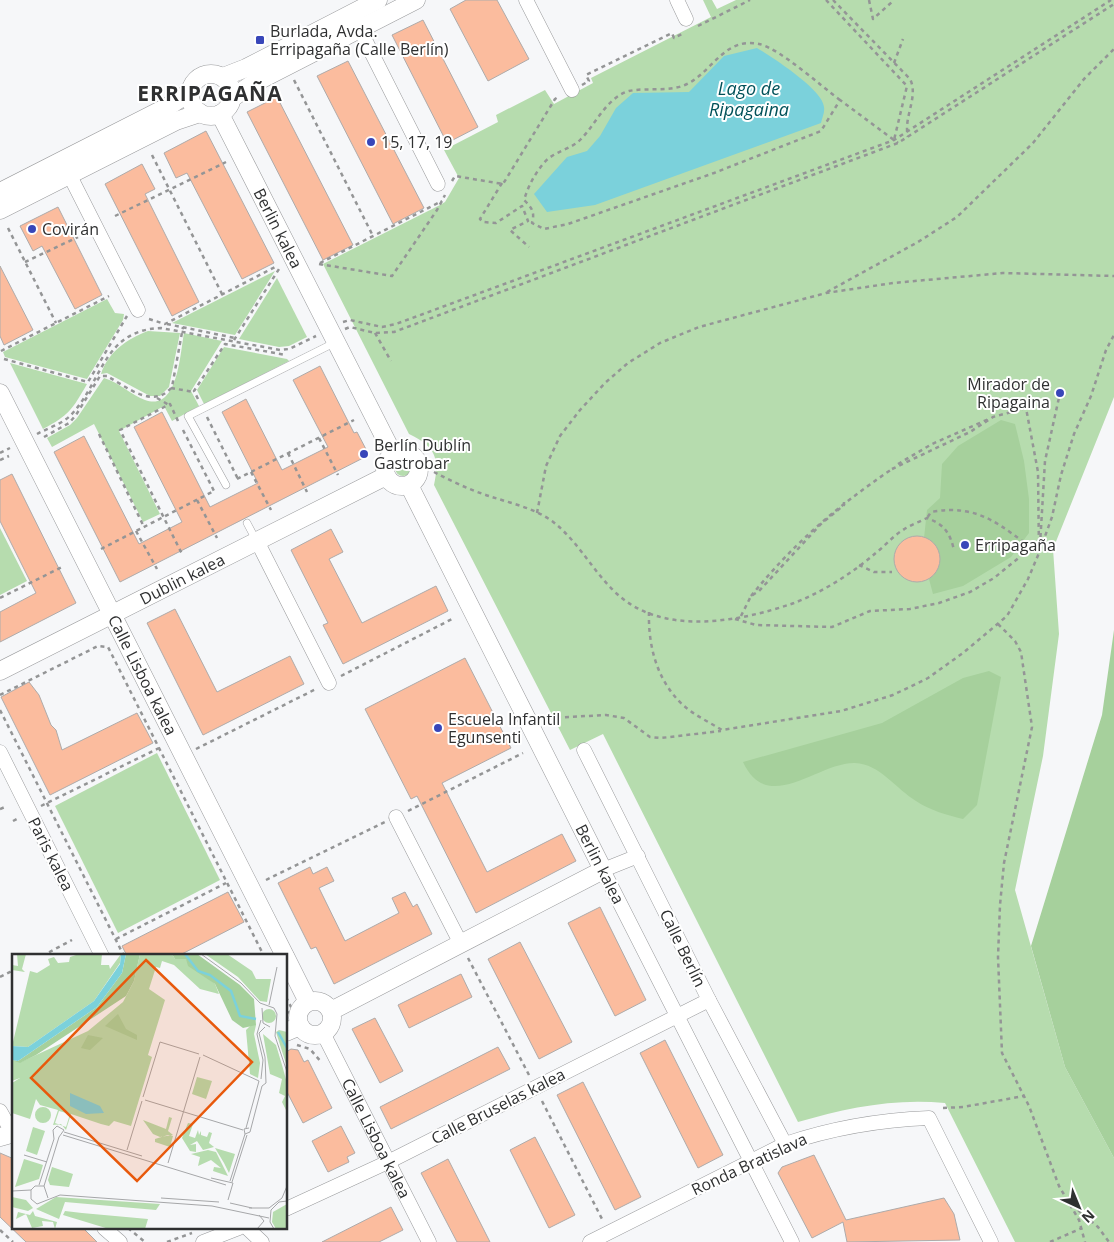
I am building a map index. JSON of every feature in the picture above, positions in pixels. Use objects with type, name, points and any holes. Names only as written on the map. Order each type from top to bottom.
[{"type":"street","points":[[223,77],[232,90],[232,98],[228,107],[220,114],[206,115],[200,113],[190,100],[190,92],[194,82],[202,76],[213,74],[223,77],[246,68],[378,0]]},
{"type":"street","points":[[232,98],[254,83],[416,0]]},
{"type":"street","points":[[526,0],[572,90]]},
{"type":"street","points":[[677,0],[686,19]]},
{"type":"street","points":[[359,28],[446,185]]},
{"type":"street","points":[[0,192],[169,106],[190,92]]},
{"type":"street","points":[[0,210],[176,121],[200,113]]},
{"type":"street","name":"Berlin kalea","points":[[220,114],[393,454]]},
{"type":"street","points":[[68,174],[138,313]]},
{"type":"street","name":"Calle Lisboa kalea","points":[[0,393],[284,954]]},
{"type":"street","points":[[402,452],[411,454],[417,461],[419,470],[416,479],[409,485],[396,485],[386,476],[384,468],[387,460],[393,454],[402,452]]},
{"type":"street","name":"Dublin kalea","points":[[0,671],[386,476]]},
{"type":"street","name":"Berlin kalea","points":[[409,485],[792,1242]]},
{"type":"street","points":[[257,541],[328,683]]},
{"type":"street","name":"Calle Berlín","points":[[584,750],[709,1000],[784,1144]]},
{"type":"street","name":"Paris kalea","points":[[0,752],[101,954]]},
{"type":"street","points":[[396,817],[464,950]]},
{"type":"street","points":[[331,1011],[464,950],[603,870],[638,856]]},
{"type":"street","name":"Calle Lisboa kalea","points":[[288,961],[308,1002]]},
{"type":"street","name":"Calle Bruselas kalea","points":[[288,1209],[388,1162],[709,1000]]},
{"type":"street","points":[[322,1001],[331,1011],[332,1023],[323,1033],[310,1034],[292,1030],[299,1012],[308,1002],[322,1001]]},
{"type":"street","name":"Calle Lisboa kalea","points":[[323,1033],[429,1242]]},
{"type":"street","points":[[0,1111],[10,1135]]},
{"type":"street","name":"Ronda Bratislava","points":[[590,1242],[784,1144],[817,1133],[857,1124],[928,1118],[991,1242]]},
{"type":"street","points":[[106,1230],[120,1242]]},
{"type":"street","points":[[200,1236],[229,1230]]},
{"type":"street","points":[[249,1230],[262,1242]]},
{"type":"lane","points":[[226,485],[188,416],[333,335]]},
{"type":"lane","points":[[247,523],[257,541]]},
{"type":"path","points":[[529,247],[510,230],[528,221],[522,206],[496,223],[483,222],[480,219],[556,99],[589,81],[586,75],[672,33],[674,38],[750,0]]},
{"type":"path","points":[[826,0],[907,86],[894,140]]},
{"type":"path","points":[[833,0],[910,79],[914,87],[906,119],[908,137]]},
{"type":"path","points":[[869,0],[873,19],[893,1]]},
{"type":"path","points":[[0,453],[66,420],[74,412],[127,319],[138,313],[182,329],[280,350],[333,335],[350,320],[382,327],[396,324],[894,140],[1111,0]]},
{"type":"path","points":[[350,326],[375,333],[394,332],[898,143],[1114,4]]},
{"type":"path","points":[[894,63],[903,40]]},
{"type":"path","points":[[840,100],[821,131],[714,173],[568,224],[544,229],[532,223],[534,215],[532,208],[524,200],[530,182],[544,162],[560,150],[580,141],[615,98],[628,91],[679,87],[689,83],[729,48],[745,43],[759,44],[772,49],[898,143]]},
{"type":"path","points":[[826,293],[918,242],[957,217],[1033,143],[1084,79],[1114,49]]},
{"type":"path","points":[[292,77],[373,236]]},
{"type":"path","points":[[152,155],[222,295]]},
{"type":"path","points":[[115,216],[226,162]]},
{"type":"path","points":[[442,201],[319,264],[392,276],[442,201],[446,185],[455,176],[502,184]]},
{"type":"path","points":[[8,228],[56,323]]},
{"type":"path","points":[[25,262],[78,237]]},
{"type":"path","points":[[165,324],[278,268],[231,345]]},
{"type":"path","points":[[537,513],[546,466],[560,436],[605,383],[628,363],[660,343],[699,327],[826,293],[893,283],[1003,273],[1114,276]]},
{"type":"path","points":[[0,351],[109,296]]},
{"type":"path","points":[[44,437],[69,423],[76,415],[91,383],[121,340],[148,329],[182,329]]},
{"type":"path","points":[[91,383],[100,376],[107,376],[148,398],[157,398],[166,394],[171,388],[182,329]]},
{"type":"path","points":[[375,333],[391,361]]},
{"type":"path","points":[[549,718],[615,716],[624,718],[650,737],[661,738],[841,712],[893,695],[928,678],[963,654],[1007,616],[1024,586],[1052,517],[1061,475],[1074,434],[1091,396],[1106,350],[1114,335]]},
{"type":"path","points":[[4,359],[91,383]]},
{"type":"path","points":[[171,388],[194,392]]},
{"type":"path","points":[[1039,552],[1045,461],[1060,394]]},
{"type":"path","points":[[157,398],[169,405],[214,491]]},
{"type":"path","points":[[169,405],[120,430],[183,556]]},
{"type":"path","points":[[741,616],[751,596],[759,591],[792,553],[844,505],[844,502],[892,469],[970,432],[994,417],[1026,408],[1038,472],[1039,552]]},
{"type":"path","points":[[99,434],[144,526]]},
{"type":"path","points":[[319,438],[338,475]]},
{"type":"path","points":[[288,453],[307,492]]},
{"type":"path","points":[[0,460],[9,456]]},
{"type":"path","points":[[251,472],[271,510]]},
{"type":"path","points":[[434,472],[487,496],[537,513],[550,520],[568,536],[615,592],[628,602],[649,612],[684,621],[711,622],[735,619],[794,602],[837,581],[902,530],[927,518],[931,512],[948,509],[970,512],[995,520],[1039,552]]},
{"type":"path","points":[[197,500],[217,538]]},
{"type":"path","points":[[927,518],[937,522],[950,533],[954,550]]},
{"type":"path","points":[[136,531],[157,569]]},
{"type":"path","points":[[735,619],[756,625],[832,627],[870,611],[910,609],[939,603],[970,592],[994,578],[1032,547]]},
{"type":"path","points":[[0,598],[64,566]]},
{"type":"path","points":[[858,566],[874,572],[892,572]]},
{"type":"path","points":[[649,612],[650,645],[666,686],[684,705],[722,730]]},
{"type":"path","points":[[165,763],[328,683],[454,618]]},
{"type":"path","points":[[998,624],[1015,641],[1021,652],[1032,727],[1026,764],[1004,863],[998,957],[1002,1052],[1024,1096],[1053,1172],[1082,1228],[1085,1242]]},
{"type":"path","points":[[0,695],[98,646],[108,647],[263,954]]},
{"type":"path","points":[[0,710],[123,954]]},
{"type":"path","points":[[13,821],[159,748]]},
{"type":"path","points":[[0,809],[5,806]]},
{"type":"path","points":[[115,940],[226,883]]},
{"type":"path","points":[[46,954],[72,940]]},
{"type":"path","points":[[464,950],[529,1077]]},
{"type":"path","points":[[0,977],[12,971]]},
{"type":"path","points":[[288,1001],[291,1007],[292,1030],[302,1045],[310,1049],[324,1069]]},
{"type":"path","points":[[943,1108],[963,1107],[1024,1096]]},
{"type":"path","points":[[542,1102],[603,1221]]},
{"type":"path","points":[[1071,1204],[1098,1227],[1109,1242]]},
{"type":"path","points":[[1050,1242],[1082,1228]]},
{"type":"path","points":[[0,1230],[13,1242]]},
{"type":"path","points":[[130,1230],[145,1242]]},
{"type":"path","points":[[167,1242],[200,1236]]},
{"type":"green space","points":[[703,0],[712,0],[717,9],[736,0],[1114,0],[1114,397],[1053,549],[1059,634],[1043,756],[1015,890],[1065,1067],[1114,1158],[1114,1242],[1015,1242],[945,1103],[907,1102],[870,1105],[798,1122],[603,734],[570,750],[434,485],[436,460],[430,448],[409,434],[323,264],[445,202],[459,178],[444,150],[498,122],[496,115],[545,90],[554,104],[593,83],[591,78],[711,17]]},
{"type":"green space","points":[[275,271],[235,335],[172,323]]},
{"type":"green space","points":[[277,278],[307,337],[289,346],[279,347],[239,339]]},
{"type":"green space","points":[[107,299],[115,313],[124,314],[123,320],[87,379],[5,357],[3,352]]},
{"type":"green space","points":[[148,331],[180,333],[169,387],[160,396],[150,396],[107,373],[101,374],[108,359],[119,347]]},
{"type":"green space","points":[[184,333],[222,341],[191,391],[199,406],[172,421],[164,406],[119,431],[160,514],[143,522],[94,424],[52,447],[47,438],[70,425],[77,418],[104,378],[115,382],[145,400],[156,401],[164,398],[171,390],[179,367]]},
{"type":"green space","points":[[224,347],[287,359],[289,361],[204,404],[197,390]]},
{"type":"green space","points":[[10,363],[87,384],[69,411],[59,420],[43,429]]},
{"type":"green space","points":[[1001,420],[1015,424],[1024,461],[1029,499],[1029,533],[1011,557],[963,586],[933,594],[929,579],[938,568],[940,557],[935,546],[924,538],[927,510],[940,498],[942,464],[958,446]]},
{"type":"green space","points":[[403,460],[409,462],[411,468],[409,474],[403,476],[397,474],[395,468],[397,462]]},
{"type":"green space","points":[[0,528],[27,581],[0,595]]},
{"type":"green space","points":[[1114,630],[1114,1158],[1065,1067],[1031,946],[1102,715]]},
{"type":"green space","points":[[989,671],[1001,677],[977,805],[963,819],[938,812],[921,804],[880,772],[864,764],[841,765],[780,786],[766,785],[753,778],[743,762],[882,723],[963,678]]},
{"type":"green space","points":[[157,753],[220,880],[118,933],[55,806]]},
{"type":"water","name":"Lago de Ripagaina","points":[[757,48],[796,75],[815,92],[824,107],[821,123],[595,205],[547,212],[534,194],[567,157],[587,151],[600,136],[616,108],[633,93],[689,92],[724,56]]},
{"type":"building","points":[[466,0],[497,0],[529,59],[488,81],[450,9]]},
{"type":"building","points":[[423,20],[478,127],[447,143],[392,35]]},
{"type":"building","name":"15, 17, 19","points":[[348,61],[424,208],[393,224],[317,76]]},
{"type":"building","points":[[277,97],[353,245],[323,260],[247,112]]},
{"type":"building","points":[[206,131],[274,263],[242,279],[187,173],[176,178],[164,153]]},
{"type":"building","points":[[142,164],[155,189],[145,194],[199,302],[172,316],[105,184]]},
{"type":"building","points":[[58,207],[102,295],[75,309],[42,246],[33,251],[20,226]]},
{"type":"building","points":[[0,266],[33,330],[4,345],[0,336]]},
{"type":"building","points":[[320,366],[354,433],[357,432],[369,455],[120,582],[54,452],[84,436],[139,544],[182,522],[134,427],[162,412],[210,507],[258,483],[222,412],[246,399],[282,470],[328,447],[293,380]]},
{"type":"building","points":[[12,474],[76,603],[0,642],[0,612],[36,593],[0,521],[0,480]]},
{"type":"building","points":[[331,529],[343,552],[329,559],[362,623],[436,586],[448,611],[343,664],[323,625],[328,623],[291,550]]},
{"type":"building","points":[[917,536],[930,540],[936,546],[940,559],[936,572],[930,578],[917,582],[904,578],[898,572],[894,559],[898,546],[904,540]]},
{"type":"building","points":[[175,609],[217,692],[290,656],[304,684],[203,735],[147,623]]},
{"type":"building","name":"Escuela Infantil Egunsenti","points":[[465,658],[511,748],[442,783],[487,872],[562,834],[576,861],[476,913],[417,796],[411,799],[365,709]]},
{"type":"building","points":[[29,682],[39,695],[51,725],[56,730],[62,750],[137,713],[153,743],[50,795],[1,697]]},
{"type":"building","points":[[310,867],[313,874],[327,867],[334,881],[319,888],[345,941],[399,913],[392,898],[405,892],[413,907],[417,904],[432,934],[334,984],[316,947],[311,949],[278,883]]},
{"type":"building","points":[[228,892],[244,922],[182,954],[126,954],[122,946]]},
{"type":"building","points":[[600,907],[646,1000],[615,1016],[568,923]]},
{"type":"building","points":[[520,942],[572,1042],[539,1059],[488,959]]},
{"type":"building","points":[[461,974],[472,997],[409,1028],[398,1005]]},
{"type":"building","points":[[375,1018],[403,1071],[380,1083],[352,1029]]},
{"type":"building","points":[[665,1040],[723,1155],[698,1168],[640,1053]]},
{"type":"building","points":[[498,1047],[510,1069],[391,1129],[380,1107]]},
{"type":"building","points":[[291,1049],[298,1050],[304,1062],[308,1060],[332,1108],[303,1123],[288,1094],[288,1051]]},
{"type":"building","points":[[583,1082],[641,1197],[615,1210],[557,1095]]},
{"type":"building","points":[[341,1126],[355,1153],[347,1157],[349,1162],[328,1172],[312,1141]]},
{"type":"building","points":[[535,1137],[575,1215],[549,1228],[510,1150]]},
{"type":"building","points":[[0,1153],[12,1158],[12,1229],[0,1217]]},
{"type":"building","points":[[814,1155],[846,1220],[944,1198],[954,1214],[960,1240],[847,1242],[843,1222],[812,1238],[778,1173],[782,1167]]},
{"type":"building","points":[[448,1159],[490,1242],[457,1242],[421,1173]]},
{"type":"building","points":[[391,1207],[403,1230],[379,1242],[322,1242]]},
{"type":"building","points":[[14,1230],[85,1230],[97,1242],[26,1242]]},
{"type":"place","name":"Burlada, Avda. Erripagaña (Calle Berlín)","points":[[260,40]]},
{"type":"place","name":"15, 17, 19","points":[[371,142]]},
{"type":"place","name":"Covirán","points":[[32,229]]},
{"type":"place","name":"Mirador de Ripagaina","points":[[1060,393]]},
{"type":"place","name":"Berlín Dublín Gastrobar","points":[[364,454]]},
{"type":"place","name":"Erripagaña","points":[[965,545]]},
{"type":"place","name":"Escuela Infantil Egunsenti","points":[[438,728]]},
{"type":"district","name":"ERRIPAGAÑA","points":[[210,93]]}]
